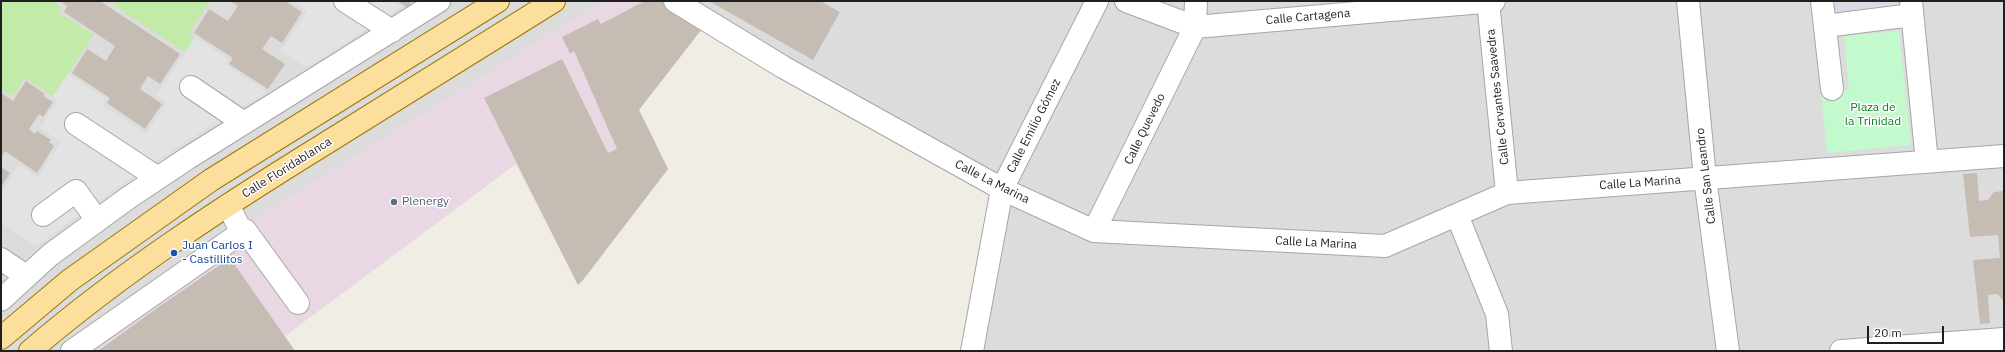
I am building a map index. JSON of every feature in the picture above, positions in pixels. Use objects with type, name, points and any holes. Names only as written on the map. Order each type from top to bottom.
[{"type":"main road","points":[[1,338],[70,280],[193,193],[498,1]]},
{"type":"main road","name":"Calle Floridablanca","points":[[30,351],[129,273],[228,206],[554,1]]},
{"type":"street","points":[[345,1],[392,31]]},
{"type":"street","points":[[1,300],[50,255],[97,220],[158,178],[439,1]]},
{"type":"street","name":"Calle La Marina","points":[[675,1],[783,67],[1002,189],[1094,231],[1385,246],[1507,193],[2004,156]]},
{"type":"street","name":"Calle Emilio Gómez","points":[[972,351],[1002,189],[1097,1]]},
{"type":"street","name":"Calle Cartagena","points":[[1126,1],[1196,27],[1494,1]]},
{"type":"street","points":[[1196,1],[1196,27]]},
{"type":"street","name":"Calle Cervantes Saavedra","points":[[1488,1],[1507,193]]},
{"type":"street","name":"Calle San Leandro","points":[[1688,1],[1705,178],[1728,351]]},
{"type":"street","points":[[1822,1],[1832,89]]},
{"type":"street","points":[[1825,26],[1912,8],[1927,162]]},
{"type":"street","name":"Calle Quevedo","points":[[1094,231],[1196,27]]},
{"type":"street","points":[[191,87],[244,123]]},
{"type":"street","points":[[76,124],[158,178]]},
{"type":"street","points":[[43,215],[76,191],[97,220]]},
{"type":"street","points":[[228,206],[240,229],[245,230],[298,303]]},
{"type":"street","points":[[1457,215],[1497,314],[1501,351]]},
{"type":"street","points":[[72,351],[245,230]]},
{"type":"street","points":[[1,259],[26,276]]},
{"type":"street","points":[[54,331],[65,351]]},
{"type":"street","points":[[1841,351],[2004,339]]},
{"type":"shaded area","points":[[1,1],[604,1],[240,229],[73,351],[1,351]]},
{"type":"shaded area","points":[[293,1],[392,1],[402,7],[307,67],[281,51],[307,11]]},
{"type":"shaded area","points":[[604,1],[675,1],[705,25],[639,109],[668,169],[578,285],[516,164],[285,336],[295,351],[73,351],[240,229]]},
{"type":"shaded area","points":[[675,1],[2004,1],[2004,351],[972,351],[1001,189]]},
{"type":"shaded area","points":[[1822,1],[1910,1],[1824,14]]},
{"type":"shaded area","points":[[195,37],[228,59],[225,64],[267,92],[183,143],[36,246],[1,223],[1,193],[19,165],[38,177],[61,142],[40,128],[58,100],[53,96],[68,74],[106,99],[103,105],[146,134],[167,102],[156,96]]},
{"type":"green space","points":[[3,1],[53,1],[62,7],[59,13],[94,35],[53,96],[25,78],[13,96],[1,89],[1,4]]},
{"type":"green space","points":[[114,1],[210,1],[189,33],[195,37],[185,52],[112,4]]},
{"type":"green space","name":"Plaza de la Trinidad","points":[[1899,31],[1911,145],[1827,153],[1821,93],[1849,90],[1844,36]]},
{"type":"building","points":[[60,1],[100,1],[180,54],[160,84],[148,76],[140,89],[162,104],[145,129],[107,103],[110,98],[72,73],[87,49],[106,61],[115,46],[64,12],[67,6]]},
{"type":"building","points":[[230,1],[285,1],[302,12],[282,43],[271,36],[262,49],[285,64],[268,89],[229,64],[233,58],[194,33],[209,9],[228,21],[238,6]]},
{"type":"building","points":[[397,1],[412,1],[408,8]]},
{"type":"building","points":[[645,1],[663,1],[705,25],[639,110],[668,169],[578,285],[484,98],[562,59],[608,153],[617,149],[574,51],[570,54],[562,37],[598,19],[601,24]]},
{"type":"building","points":[[709,1],[820,1],[840,12],[813,60]]},
{"type":"building","points":[[26,81],[45,94],[43,96],[53,102],[43,117],[39,114],[29,129],[35,134],[37,131],[51,140],[49,142],[54,146],[37,173],[5,151],[1,158],[1,93],[13,101]]},
{"type":"building","points":[[1,167],[10,173],[1,187]]},
{"type":"building","points":[[1977,173],[1979,201],[1988,200],[1994,192],[2004,191],[2004,301],[1997,294],[1988,295],[1990,323],[1980,324],[1973,260],[2000,258],[1998,235],[1970,237],[1963,174]]},
{"type":"building","points":[[230,258],[295,351],[98,351],[160,306]]},
{"type":"place","name":"Plenergy","points":[[394,202]]},
{"type":"place","name":"Juan Carlos I - Castillitos","points":[[174,253]]}]
